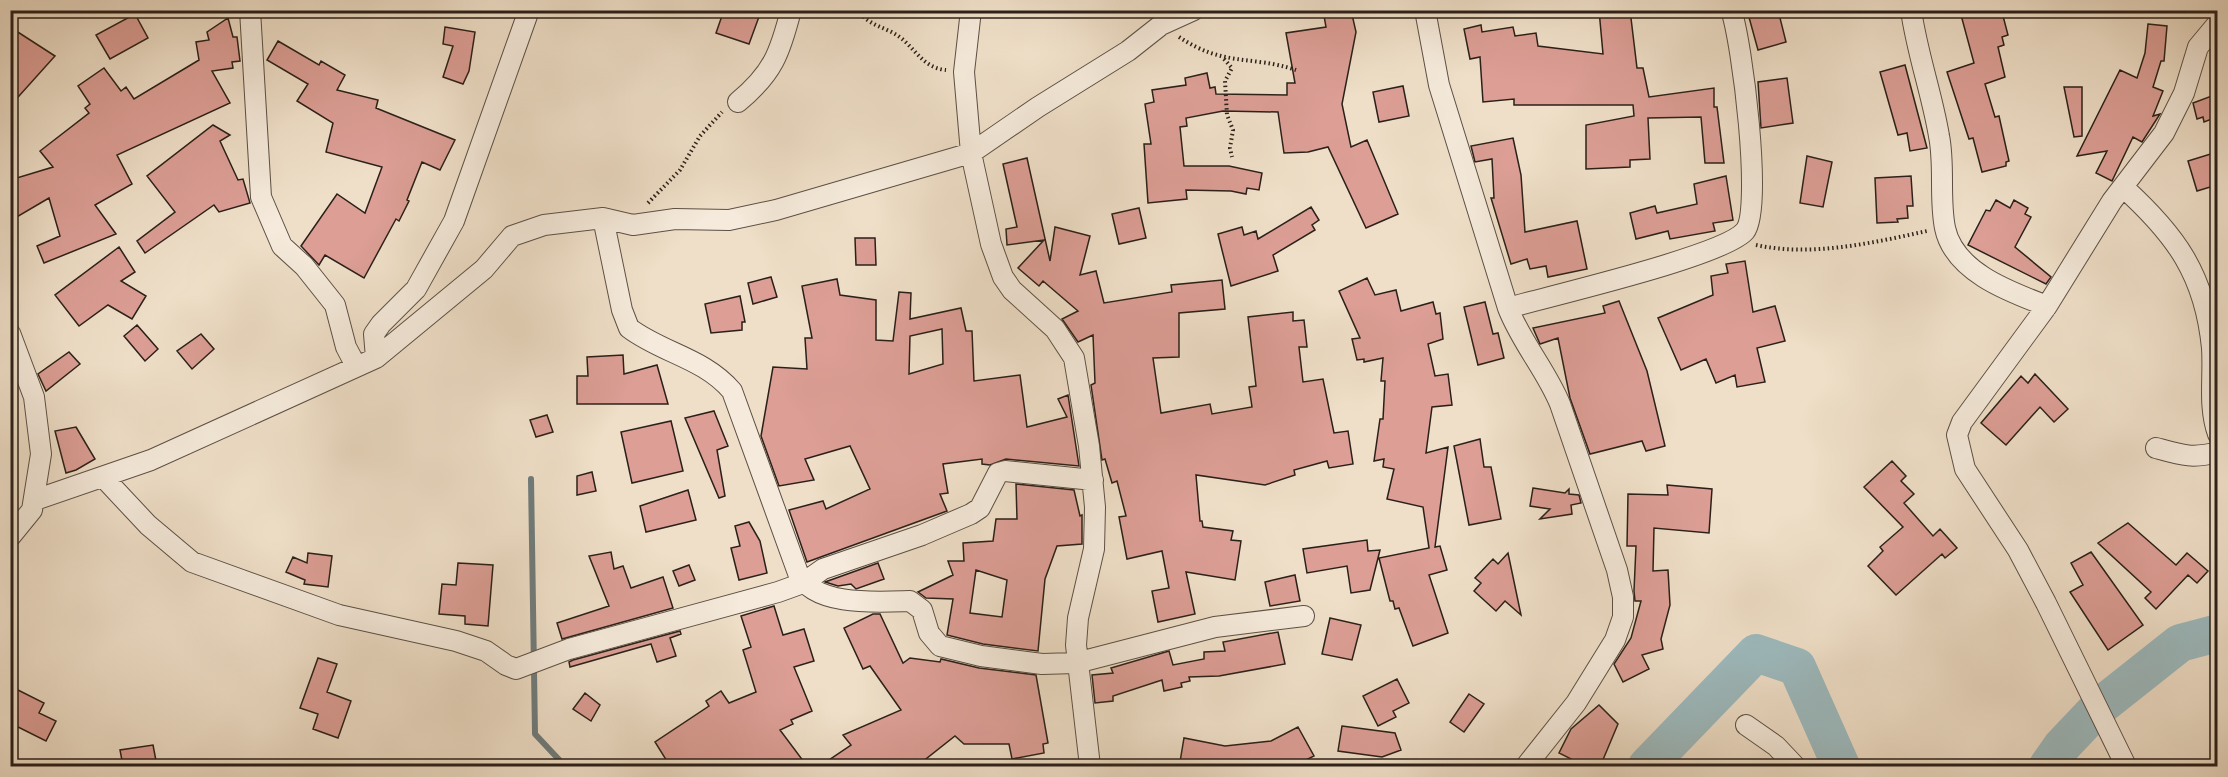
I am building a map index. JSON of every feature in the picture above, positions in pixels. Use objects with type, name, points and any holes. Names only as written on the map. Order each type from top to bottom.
[{"type":"street","points":[[250,10],[261,197],[282,246],[304,266],[335,305],[346,347],[356,366]]},
{"type":"street","points":[[376,357],[374,334],[416,289],[454,221],[529,10]]},
{"type":"street","points":[[738,102],[754,88],[775,63],[791,10]]},
{"type":"street","points":[[971,10],[964,72],[971,153],[986,227],[1003,277],[1012,290],[1055,329],[1074,358],[1093,480],[1094,549],[1078,618],[1076,663],[1090,766]]},
{"type":"street","points":[[35,500],[104,477],[263,411],[376,357],[484,268],[512,236],[544,225],[603,218],[633,225],[675,219],[729,220],[776,210],[971,153],[1038,107],[1128,51],[1161,26],[1194,10]]},
{"type":"street","points":[[1425,10],[1439,85],[1508,308],[1516,328],[1551,383],[1560,404],[1617,570],[1623,597],[1623,617],[1615,640],[1576,703],[1526,766]]},
{"type":"street","points":[[1508,308],[1656,267],[1734,240],[1746,230],[1751,216],[1749,129],[1742,56],[1731,10]]},
{"type":"street","points":[[1911,10],[1920,63],[1940,137],[1945,227],[1949,242],[1976,271],[2012,292],[2047,306]]},
{"type":"street","points":[[2126,766],[2042,594],[2018,550],[1965,469],[1957,435],[1962,422],[2047,306],[2123,187],[2176,113],[2198,47],[2217,21],[2213,10]]},
{"type":"street","points":[[2123,187],[2161,224],[2186,256],[2199,288],[2212,347],[2212,419],[2217,434]]},
{"type":"street","points":[[603,218],[622,309],[629,328],[703,366],[722,380],[737,400],[803,583],[815,591],[870,603],[910,601],[922,610],[932,638],[940,646],[952,651],[1012,661],[1076,663],[1208,628],[1304,616]]},
{"type":"street","points":[[10,333],[28,378],[40,431],[41,454],[32,510],[10,537]]},
{"type":"street","points":[[2156,448],[2184,456],[2198,457],[2217,452]]},
{"type":"street","points":[[104,477],[148,525],[192,562],[339,615],[456,641],[486,651],[516,669],[569,649],[651,629],[803,583],[822,569],[922,535],[980,508],[998,473],[1005,471],[1093,480]]},
{"type":"street","points":[[1746,725],[1776,746],[1795,766]]},
{"type":"path","points":[[857,10],[879,28],[900,37],[931,66],[964,72]]},
{"type":"path","points":[[1161,26],[1199,51],[1223,58],[1296,70]]},
{"type":"path","points":[[1223,58],[1232,68],[1225,81],[1227,116],[1233,130],[1230,148],[1232,157]]},
{"type":"path","points":[[633,225],[647,203],[680,170],[700,136],[722,112],[738,102]]},
{"type":"path","points":[[1734,240],[1777,250],[1817,249],[1881,241],[1945,227]]},
{"type":"building","points":[[724,10],[749,10],[760,14],[749,44],[716,33]]},
{"type":"building","points":[[1323,10],[1351,10],[1356,32],[1342,104],[1351,147],[1367,140],[1398,214],[1366,228],[1328,147],[1308,152],[1284,153],[1278,112],[1223,111],[1186,118],[1187,126],[1180,127],[1184,166],[1229,166],[1262,173],[1259,190],[1247,188],[1246,194],[1231,191],[1186,190],[1187,199],[1148,203],[1144,144],[1151,144],[1145,104],[1154,102],[1152,90],[1186,85],[1185,78],[1207,73],[1210,88],[1215,87],[1216,94],[1287,95],[1287,83],[1295,83],[1286,33],[1326,27]]},
{"type":"building","points":[[1599,10],[1630,10],[1637,68],[1643,68],[1649,97],[1714,88],[1714,107],[1717,107],[1724,163],[1705,163],[1701,117],[1648,118],[1650,159],[1630,160],[1630,167],[1586,169],[1586,125],[1634,116],[1633,105],[1514,105],[1514,99],[1483,102],[1480,57],[1470,59],[1464,29],[1481,25],[1482,32],[1513,27],[1515,36],[1536,33],[1538,46],[1603,54]]},
{"type":"building","points":[[1747,10],[1778,10],[1786,42],[1758,50]]},
{"type":"building","points":[[1978,10],[1998,10],[1999,17],[2003,16],[2008,35],[2002,37],[2004,45],[1998,47],[2005,77],[1985,84],[1995,117],[1999,116],[2009,161],[2006,162],[2006,166],[1982,172],[1973,138],[1969,139],[1947,72],[1974,63],[1961,15]]},
{"type":"building","points":[[135,14],[148,38],[110,59],[96,35]]},
{"type":"building","points":[[228,18],[233,37],[237,37],[240,61],[232,62],[233,68],[212,71],[230,103],[117,155],[132,184],[95,205],[116,234],[44,263],[37,246],[60,236],[49,198],[10,221],[10,180],[53,167],[40,151],[89,113],[85,108],[90,104],[78,86],[104,68],[121,91],[126,87],[134,99],[199,60],[196,42],[209,40],[207,32]]},
{"type":"building","points":[[2148,24],[2167,26],[2164,61],[2161,61],[2153,87],[2163,91],[2153,116],[2160,114],[2142,142],[2133,137],[2112,181],[2096,173],[2107,151],[2077,156],[2120,70],[2137,78],[2145,53]]},
{"type":"building","points":[[10,27],[55,56],[10,106]]},
{"type":"building","points":[[445,27],[475,32],[469,71],[463,84],[443,77],[453,46],[443,44]]},
{"type":"building","points":[[278,41],[319,65],[321,61],[345,75],[337,90],[378,100],[376,108],[455,140],[440,170],[422,162],[407,200],[409,201],[399,221],[396,219],[364,278],[325,255],[319,265],[301,246],[337,194],[365,213],[382,167],[326,152],[333,123],[297,101],[308,84],[267,60]]},
{"type":"building","points":[[1905,65],[1927,148],[1910,151],[1907,133],[1898,135],[1880,72]]},
{"type":"building","points":[[1787,78],[1793,123],[1761,128],[1758,82]]},
{"type":"building","points":[[1403,86],[1409,116],[1379,122],[1373,92]]},
{"type":"building","points":[[2064,87],[2082,87],[2082,136],[2074,137]]},
{"type":"building","points":[[2217,94],[2217,117],[2204,122],[2203,117],[2197,119],[2193,103]]},
{"type":"building","points":[[213,125],[230,135],[220,141],[238,180],[243,179],[250,203],[219,212],[214,205],[145,253],[137,241],[175,212],[147,176]]},
{"type":"building","points":[[1513,138],[1521,175],[1525,232],[1577,221],[1587,269],[1548,277],[1546,266],[1530,269],[1527,259],[1511,264],[1491,198],[1494,198],[1492,159],[1475,162],[1471,146]]},
{"type":"building","points":[[2217,152],[2217,185],[2197,191],[2188,161]]},
{"type":"building","points":[[1807,156],[1832,162],[1823,207],[1800,203]]},
{"type":"building","points":[[1027,158],[1050,261],[1055,227],[1090,236],[1080,275],[1096,271],[1104,303],[1172,292],[1171,285],[1222,280],[1225,309],[1179,313],[1179,357],[1153,358],[1161,413],[1210,404],[1212,414],[1252,407],[1249,387],[1256,386],[1248,317],[1293,312],[1293,321],[1304,320],[1307,347],[1299,347],[1303,382],[1323,379],[1334,433],[1348,431],[1353,464],[1329,468],[1327,461],[1294,470],[1295,475],[1265,485],[1196,475],[1200,521],[1203,527],[1233,531],[1231,540],[1241,541],[1235,580],[1186,572],[1195,614],[1158,622],[1152,591],[1169,588],[1162,551],[1127,559],[1119,517],[1126,516],[1117,481],[1112,483],[1105,459],[1102,460],[1091,385],[1095,383],[1093,335],[1078,342],[1062,319],[1078,311],[1043,281],[1039,286],[1018,268],[1044,240],[1007,245],[1006,229],[1017,227],[1003,164]]},
{"type":"building","points":[[1726,176],[1733,220],[1713,223],[1715,231],[1670,239],[1668,231],[1636,239],[1630,213],[1655,206],[1657,213],[1697,204],[1694,184]]},
{"type":"building","points":[[1911,176],[1913,206],[1907,206],[1908,218],[1897,219],[1898,222],[1877,223],[1875,178]]},
{"type":"building","points":[[1996,200],[2010,208],[2014,200],[2028,208],[2025,214],[2031,217],[2015,247],[2051,277],[2046,284],[1968,245],[1986,210],[1990,211]]},
{"type":"building","points":[[1311,207],[1319,220],[1312,225],[1315,230],[1273,255],[1278,271],[1231,286],[1218,234],[1242,227],[1244,235],[1256,231],[1258,239]]},
{"type":"building","points":[[1139,208],[1146,238],[1119,244],[1112,214]]},
{"type":"building","points":[[855,238],[875,238],[876,265],[856,265]]},
{"type":"building","points":[[119,247],[135,272],[121,281],[146,296],[132,319],[108,305],[79,326],[55,295]]},
{"type":"building","points":[[1745,261],[1753,312],[1775,306],[1785,341],[1757,348],[1765,382],[1737,387],[1735,375],[1716,383],[1706,359],[1681,370],[1658,318],[1713,295],[1711,276],[1728,273],[1726,264]]},
{"type":"building","points":[[771,277],[777,297],[753,304],[748,283]]},
{"type":"building","points":[[1367,278],[1375,295],[1396,290],[1401,311],[1433,302],[1436,314],[1440,313],[1443,339],[1428,344],[1435,376],[1448,374],[1452,405],[1432,407],[1426,453],[1448,447],[1435,547],[1440,546],[1447,570],[1429,575],[1448,633],[1413,646],[1399,608],[1395,609],[1393,601],[1390,601],[1379,558],[1429,548],[1423,507],[1387,499],[1394,469],[1383,467],[1384,459],[1374,461],[1380,419],[1383,419],[1385,381],[1381,381],[1383,358],[1364,362],[1364,359],[1357,360],[1352,339],[1360,338],[1339,291]]},
{"type":"building","points":[[837,279],[840,295],[876,300],[876,340],[893,341],[899,292],[911,293],[910,319],[961,308],[966,331],[972,331],[974,381],[1020,375],[1027,427],[1067,417],[1058,399],[1068,395],[1079,466],[1006,459],[990,465],[982,464],[982,459],[943,464],[948,493],[940,494],[947,511],[807,562],[789,510],[823,501],[826,509],[870,489],[850,446],[805,459],[814,480],[779,486],[761,436],[773,367],[807,369],[805,338],[812,338],[802,286]],"holes":[[[942,329],[943,364],[909,374],[910,336]]]},
{"type":"building","points":[[740,296],[745,322],[742,322],[742,330],[711,333],[705,304]]},
{"type":"building","points":[[1619,301],[1647,371],[1665,446],[1646,451],[1642,441],[1590,454],[1570,398],[1558,338],[1540,344],[1533,328],[1605,313],[1603,306]]},
{"type":"building","points":[[1485,302],[1493,334],[1498,333],[1504,358],[1478,365],[1464,307]]},
{"type":"building","points":[[137,325],[158,349],[145,361],[124,336]]},
{"type":"building","points":[[201,334],[214,349],[192,369],[177,351]]},
{"type":"building","points":[[69,352],[80,364],[46,391],[38,374]]},
{"type":"building","points":[[623,355],[624,374],[657,365],[668,404],[577,404],[577,376],[588,376],[587,357]]},
{"type":"building","points":[[2035,374],[2068,409],[2054,422],[2040,407],[2006,445],[1981,423],[2021,376],[2028,383]]},
{"type":"building","points":[[714,411],[728,446],[717,450],[725,496],[719,498],[685,418]]},
{"type":"building","points":[[547,415],[553,432],[536,437],[530,420]]},
{"type":"building","points":[[671,421],[683,471],[632,483],[621,432]]},
{"type":"building","points":[[76,427],[95,459],[66,473],[55,431]]},
{"type":"building","points":[[1480,439],[1484,467],[1491,467],[1501,519],[1469,525],[1454,446]]},
{"type":"building","points":[[1892,461],[1906,476],[1901,481],[1914,494],[1904,503],[1933,536],[1940,529],[1957,548],[1945,558],[1942,554],[1896,595],[1868,566],[1883,551],[1880,547],[1903,527],[1864,487]]},
{"type":"building","points":[[592,472],[596,491],[577,495],[577,476]]},
{"type":"building","points":[[1016,484],[1074,490],[1080,516],[1082,515],[1082,544],[1057,546],[1045,579],[1038,651],[983,644],[947,635],[953,599],[926,598],[918,592],[953,575],[948,561],[964,561],[963,543],[993,541],[996,519],[1017,519]],"holes":[[[976,570],[1007,580],[1002,617],[970,613]]]},
{"type":"building","points":[[1667,485],[1712,489],[1709,533],[1654,528],[1653,571],[1668,570],[1670,605],[1661,639],[1663,649],[1642,655],[1649,669],[1623,682],[1614,664],[1631,638],[1641,601],[1635,601],[1634,591],[1636,546],[1627,546],[1628,494],[1668,495]]},
{"type":"building","points":[[1533,488],[1565,493],[1569,489],[1569,494],[1579,495],[1581,503],[1571,505],[1572,514],[1540,519],[1550,509],[1530,506]]},
{"type":"building","points":[[688,490],[696,520],[646,532],[640,506]]},
{"type":"building","points":[[749,522],[760,541],[767,573],[739,580],[731,548],[740,546],[735,526]]},
{"type":"building","points":[[2128,523],[2176,565],[2187,553],[2208,571],[2197,583],[2188,575],[2156,609],[2145,598],[2151,592],[2098,543]]},
{"type":"building","points":[[1367,540],[1368,551],[1380,550],[1370,590],[1351,593],[1347,566],[1307,573],[1303,549]]},
{"type":"building","points":[[611,552],[614,569],[623,566],[631,588],[663,577],[673,608],[562,639],[557,623],[609,606],[589,556]]},
{"type":"building","points":[[2091,552],[2143,625],[2108,650],[2070,592],[2083,585],[2071,563]]},
{"type":"building","points":[[308,553],[332,556],[328,587],[304,584],[305,580],[286,572],[293,557],[307,563]]},
{"type":"building","points":[[1508,553],[1521,615],[1505,601],[1496,611],[1474,591],[1481,583],[1475,578],[1493,559],[1498,564]]},
{"type":"building","points":[[458,563],[493,565],[488,626],[465,624],[465,616],[439,614],[442,584],[456,585]]},
{"type":"building","points":[[878,563],[884,579],[856,589],[851,584],[838,586],[825,582]]},
{"type":"building","points":[[689,565],[695,580],[679,586],[673,571]]},
{"type":"building","points":[[1295,575],[1300,601],[1270,606],[1265,582]]},
{"type":"building","points":[[774,606],[783,635],[804,629],[814,661],[794,667],[812,711],[791,720],[793,724],[780,730],[807,766],[670,766],[655,742],[709,706],[706,701],[721,691],[729,703],[756,692],[743,650],[751,647],[741,616]]},
{"type":"building","points":[[873,614],[880,614],[903,663],[910,658],[940,662],[941,659],[979,668],[1036,675],[1048,743],[1043,744],[1044,753],[1012,759],[1009,744],[964,744],[955,736],[917,766],[820,766],[851,745],[843,735],[901,710],[870,666],[863,669],[844,628]]},
{"type":"building","points":[[1330,618],[1361,625],[1352,660],[1322,654]]},
{"type":"building","points":[[680,631],[681,634],[670,638],[676,656],[657,662],[651,644],[570,667],[569,662],[573,660]]},
{"type":"building","points":[[1278,632],[1285,664],[1219,676],[1189,677],[1190,681],[1181,683],[1182,687],[1164,691],[1162,680],[1113,696],[1113,701],[1095,703],[1092,675],[1113,673],[1111,668],[1169,651],[1173,665],[1204,659],[1204,652],[1225,651],[1223,642]]},
{"type":"building","points":[[318,658],[337,664],[327,692],[351,701],[338,738],[313,729],[318,714],[300,708]]},
{"type":"building","points":[[1397,679],[1409,703],[1393,711],[1396,717],[1378,726],[1363,696]]},
{"type":"building","points":[[10,686],[44,703],[39,713],[56,721],[46,741],[10,723]]},
{"type":"building","points":[[585,693],[600,705],[591,721],[573,709]]},
{"type":"building","points":[[1469,694],[1484,704],[1464,732],[1450,722]]},
{"type":"building","points":[[1599,705],[1618,724],[1602,762],[1598,761],[1596,766],[1585,766],[1559,753],[1571,729]]},
{"type":"building","points":[[1342,726],[1395,733],[1401,750],[1382,757],[1338,751]]},
{"type":"building","points":[[1298,727],[1314,756],[1294,766],[1191,766],[1192,764],[1180,762],[1184,738],[1225,746],[1271,741]]},
{"type":"building","points":[[153,745],[157,766],[123,766],[120,750]]},
{"type":"waterway","points":[[531,479],[535,734],[565,766]]},
{"type":"waterway","points":[[2048,766],[2062,746],[2098,708],[2180,643],[2218,633]]},
{"type":"waterway","points":[[1647,766],[1756,653],[1797,667],[1841,766]]}]
